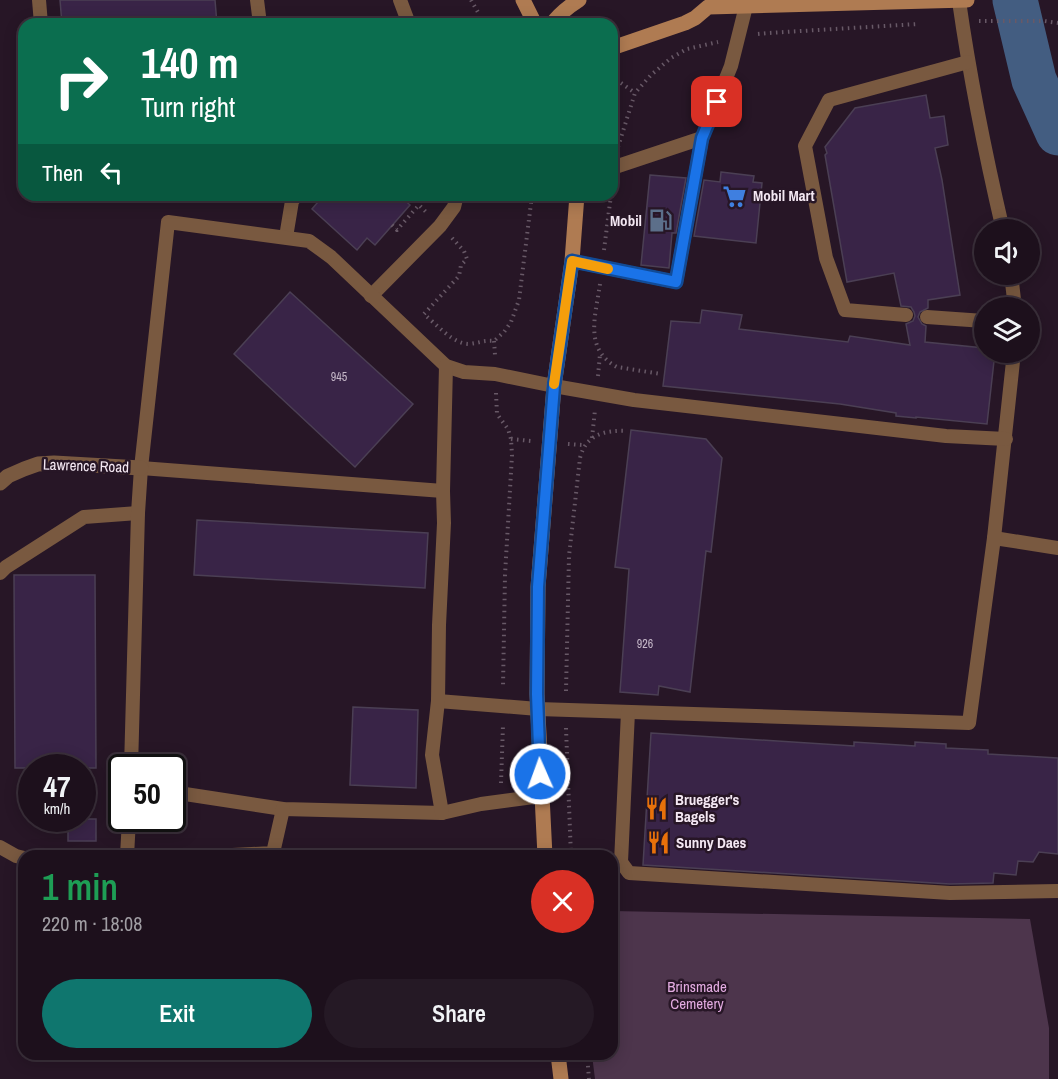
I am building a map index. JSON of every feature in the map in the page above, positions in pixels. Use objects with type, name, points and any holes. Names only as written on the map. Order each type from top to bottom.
[{"type":"main road","points":[[556,18],[579,0]]},
{"type":"main road","points":[[618,46],[685,23],[695,18],[704,3],[746,6],[967,0]]},
{"type":"main road","points":[[524,1],[531,18]]},
{"type":"main road","points":[[545,850],[537,694],[538,587],[554,386],[572,261],[577,201]]},
{"type":"main road","points":[[559,1060],[561,1079]]},
{"type":"street","name":"Lawrence Road","points":[[0,483],[16,472],[38,464],[141,468]]},
{"type":"lane","points":[[39,0],[40,18]]},
{"type":"lane","points":[[257,0],[259,18]]},
{"type":"lane","points":[[399,0],[407,18]]},
{"type":"lane","points":[[959,0],[982,140],[1000,219]]},
{"type":"lane","points":[[572,261],[676,282],[702,138],[731,66],[746,6]]},
{"type":"lane","points":[[906,315],[845,310],[826,258],[806,146],[829,100],[968,62]]},
{"type":"lane","points":[[618,167],[702,138]]},
{"type":"lane","points":[[286,237],[292,201]]},
{"type":"lane","points":[[371,296],[440,226],[454,207],[456,201]]},
{"type":"lane","points":[[131,754],[141,468],[168,222],[309,241],[331,257],[446,366],[464,372],[495,374],[634,400],[946,436],[1006,439]]},
{"type":"lane","points":[[927,317],[974,320]]},
{"type":"lane","points":[[438,701],[538,709],[969,723],[994,538],[1013,363]]},
{"type":"lane","points":[[442,813],[432,755],[438,701],[446,366]]},
{"type":"lane","points":[[141,468],[443,491]]},
{"type":"lane","points":[[0,573],[84,517],[138,513]]},
{"type":"lane","points":[[994,538],[1058,548]]},
{"type":"lane","points":[[628,712],[621,862],[629,873],[950,893],[1058,891]]},
{"type":"lane","points":[[186,794],[283,809],[442,813],[481,804],[541,796]]},
{"type":"lane","points":[[274,850],[283,809]]},
{"type":"lane","points":[[127,850],[128,832]]},
{"type":"lane","points":[[0,847],[18,856]]},
{"type":"path","points":[[471,0],[478,14]]},
{"type":"path","points":[[962,21],[1058,23]]},
{"type":"path","points":[[618,145],[635,93],[671,58],[687,49],[768,33],[928,23]]},
{"type":"path","points":[[621,83],[635,93]]},
{"type":"path","points":[[392,225],[397,230],[419,205],[464,251],[467,259],[461,266],[459,276],[424,314],[458,342],[470,344],[485,340],[494,341],[511,322],[519,300],[531,201]]},
{"type":"path","points":[[610,201],[594,337],[598,349],[617,367],[661,374]]},
{"type":"path","points":[[497,414],[508,429],[512,454],[505,575],[501,802]]},
{"type":"path","points":[[571,850],[565,710],[568,584],[580,458],[585,446],[598,434],[613,430],[627,431]]},
{"type":"path","points":[[587,1060],[589,1079]]},
{"type":"green space","name":"Brinsmade Cemetery","points":[[618,911],[1030,919],[1049,1028],[1049,1079],[595,1079],[593,1060],[618,1060]]},
{"type":"building","points":[[60,0],[215,0],[216,18],[62,18]]},
{"type":"building","points":[[926,95],[930,118],[944,116],[948,145],[935,148],[960,295],[928,300],[928,308],[920,312],[918,317],[926,326],[925,342],[974,347],[974,363],[994,363],[987,424],[896,416],[896,413],[840,404],[663,386],[671,321],[700,323],[702,310],[742,315],[739,329],[848,342],[850,336],[910,345],[906,324],[913,321],[915,316],[911,307],[901,306],[894,273],[847,282],[825,147],[855,108]]},
{"type":"building","name":"Mobil Mart","points":[[721,172],[754,176],[753,182],[762,183],[756,243],[694,236],[704,180],[720,182]]},
{"type":"building","name":"Mobil","points":[[650,175],[686,178],[676,233],[672,233],[669,268],[641,265]]},
{"type":"building","points":[[319,201],[406,201],[410,205],[375,245],[367,238],[357,250],[312,209]]},
{"type":"building","points":[[290,292],[413,404],[355,467],[234,354]]},
{"type":"building","points":[[631,430],[706,439],[722,458],[711,552],[706,551],[690,692],[659,686],[658,695],[620,692],[629,569],[615,567]]},
{"type":"building","points":[[197,520],[428,533],[425,588],[194,575]]},
{"type":"building","points":[[14,575],[95,575],[96,754],[18,754],[18,768],[15,768]]},
{"type":"building","points":[[353,707],[418,710],[416,788],[350,785]]},
{"type":"building","points":[[651,733],[854,746],[854,742],[915,746],[915,742],[946,744],[946,748],[988,750],[988,754],[1058,758],[1058,854],[1039,852],[1033,862],[1018,861],[1016,875],[994,873],[993,883],[950,884],[643,865]]},
{"type":"building","points":[[68,832],[96,832],[96,841],[68,841]]},
{"type":"waterway","points":[[1015,0],[1034,80],[1058,133]]},
{"type":"slow traffic","points":[[554,384],[572,261],[608,269]]},
{"type":"place","name":"Mobil Mart","points":[[735,196]]},
{"type":"place","name":"Mobil","points":[[660,221]]},
{"type":"place","name":"Bruegger's Bagels","points":[[657,809]]},
{"type":"place","name":"Sunny Daes","points":[[658,843]]},
{"type":"route","points":[[540,774],[537,694],[538,587],[554,386],[572,261],[676,282],[702,138],[717,102]]}]
